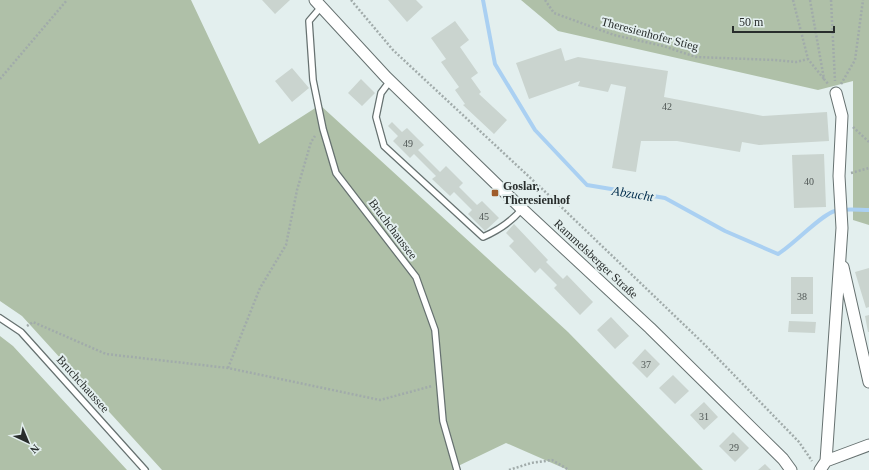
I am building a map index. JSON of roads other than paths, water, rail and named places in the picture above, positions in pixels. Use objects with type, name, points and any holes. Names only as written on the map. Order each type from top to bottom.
[{"type":"street","name":"Rammelsberger Straße","points":[[318,4],[390,81],[522,209],[650,328],[783,459],[791,470]]},
{"type":"street","points":[[836,93],[842,116],[839,176],[842,228],[820,465],[869,445]]},
{"type":"street","points":[[840,254],[869,382]]},
{"type":"lane","name":"Bruchchaussee","points":[[318,4],[309,21],[314,80],[323,129],[336,173],[416,277],[435,330],[443,421],[457,470]]},
{"type":"lane","points":[[390,81],[381,93],[376,117],[384,146],[483,237],[513,220],[522,209]]},
{"type":"lane","name":"Bruchchaussee","points":[[0,318],[21,332],[145,470]]},
{"type":"waterway","name":"Abzucht","points":[[483,0],[495,64],[535,130],[587,185],[665,198],[725,231],[778,254],[829,213],[852,209],[869,210]]},
{"type":"place","name":"Goslar, Theresienhof","points":[[495,193]]}]
